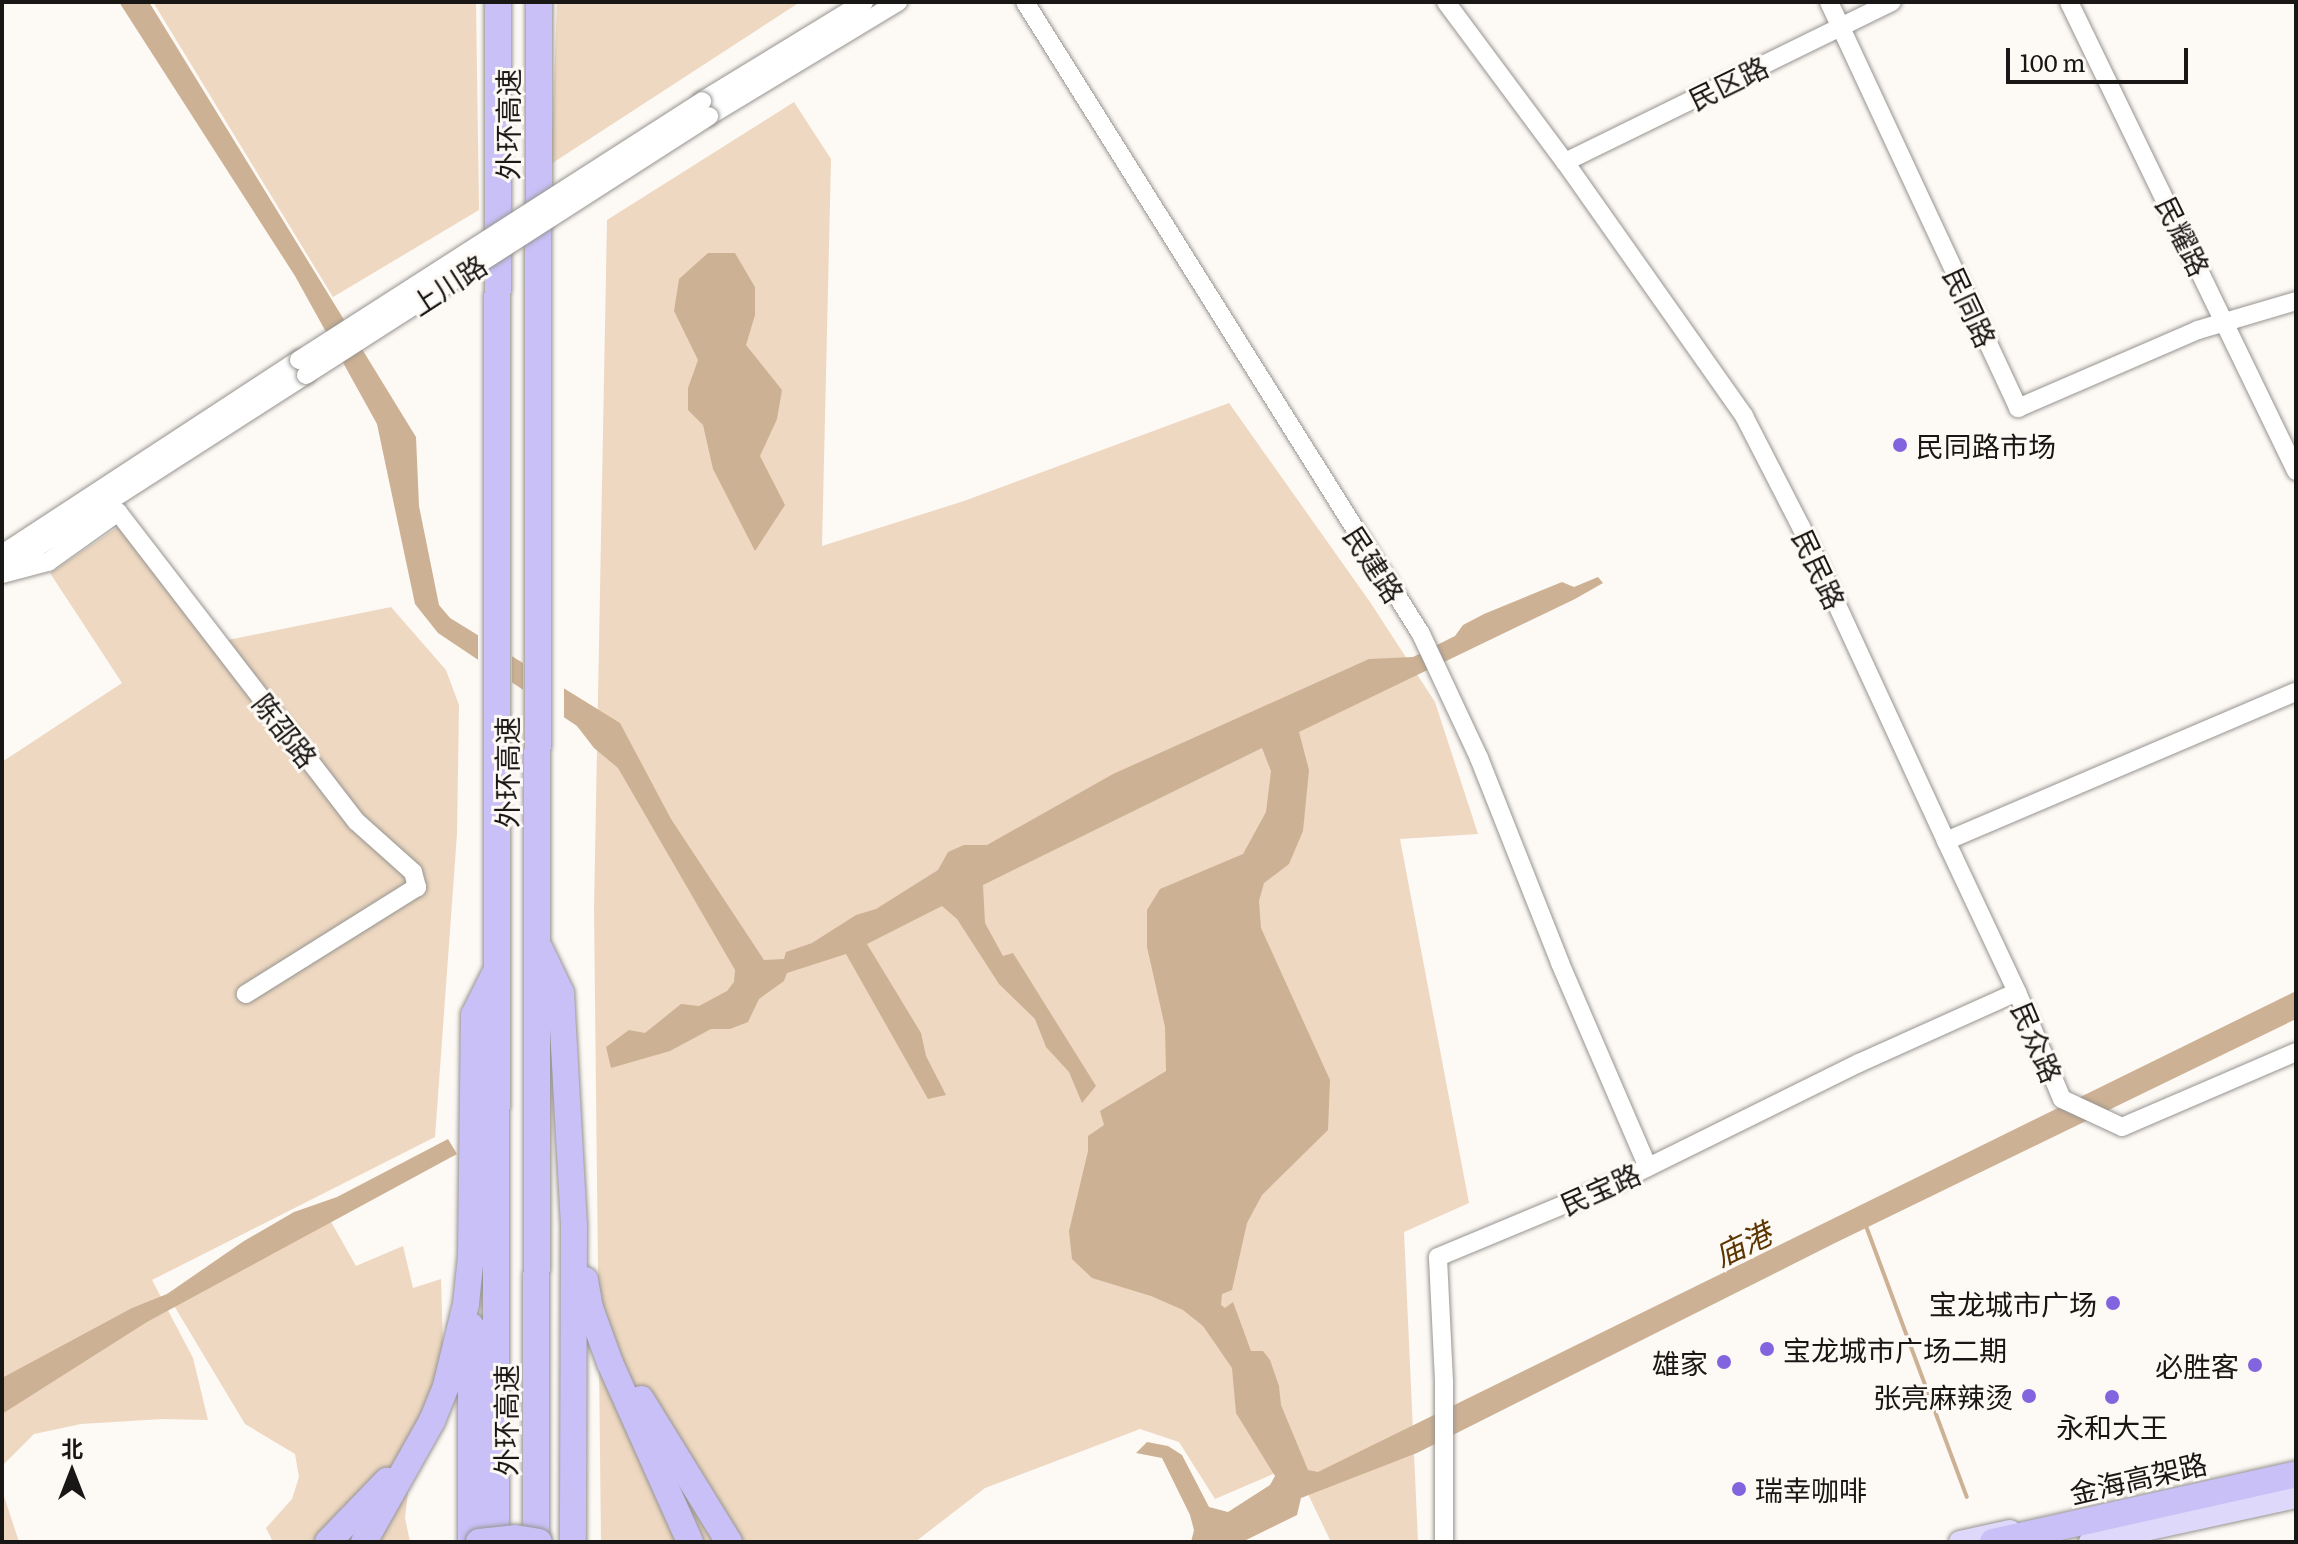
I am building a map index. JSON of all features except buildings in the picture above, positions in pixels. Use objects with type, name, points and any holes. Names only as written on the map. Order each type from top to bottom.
[{"type":"highway","name":"外环高速","points":[[496,1542],[498,2]]},
{"type":"highway","name":"外环高速","points":[[538,1542],[539,2]]},
{"type":"highway","points":[[537,942],[561,993],[574,1226],[573,1542]]},
{"type":"highway","points":[[364,1542],[432,1421],[446,1386],[466,1304],[471,1256],[474,1015],[497,968]]},
{"type":"highway","points":[[574,1226],[582,1247],[590,1308],[610,1363],[679,1487],[729,1542]]},
{"type":"highway","points":[[466,1304],[471,1322],[471,1542]]},
{"type":"highway","points":[[328,1542],[407,1462]]},
{"type":"highway","name":"金海高架路","points":[[1993,1542],[2296,1474]]},
{"type":"highway","points":[[679,1487],[690,1542]]},
{"type":"highway","name":"金海高架路","points":[[2055,1542],[2296,1489]]},
{"type":"highway","points":[[479,1542],[515,1538],[538,1542]]},
{"type":"main road","points":[[1960,1542],[2296,1465]]},
{"type":"main road","points":[[2090,1542],[2296,1497]]},
{"type":"street","name":"上川路","points":[[2,554],[303,368],[864,2]]},
{"type":"street","name":"上川路","points":[[705,108],[898,2]]},
{"type":"street","name":"民建路","points":[[1025,2],[1421,634],[1479,758],[1560,963],[1648,1167]]},
{"type":"street","name":"民民路","points":[[1446,2],[1565,162],[1744,416],[1801,527],[1946,841]]},
{"type":"street","name":"民同路","points":[[1829,2],[2018,408],[2198,330],[2226,322]]},
{"type":"street","name":"民区路","points":[[1565,162],[1892,2]]},
{"type":"street","name":"民耀路","points":[[2069,2],[2296,471]]},
{"type":"street","points":[[2226,322],[2296,301]]},
{"type":"street","name":"上川路","points":[[2,572],[303,368]]},
{"type":"street","name":"陈邵路","points":[[2,572],[48,562],[118,512],[357,822],[413,872],[417,887],[246,994]]},
{"type":"street","points":[[1946,841],[2296,692]]},
{"type":"street","name":"民众路","points":[[1946,841],[2017,992],[2062,1099],[2122,1127],[2296,1052]]},
{"type":"street","name":"民宝路","points":[[1444,1542],[1444,1401],[1438,1257],[1648,1167],[1859,1063],[2017,992]]},
{"type":"shaded area","points":[[119,2],[149,2],[416,437],[419,506],[439,605],[450,618],[620,723],[671,819],[764,960],[784,959],[786,952],[812,943],[856,915],[876,909],[938,870],[948,852],[964,845],[987,845],[1113,774],[1369,659],[1413,657],[1455,636],[1463,625],[1484,614],[1562,582],[1574,587],[1598,577],[1603,583],[1299,732],[1309,770],[1303,831],[1289,864],[1264,883],[1259,901],[1261,928],[1330,1080],[1328,1130],[1262,1195],[1247,1223],[1232,1290],[1222,1294],[1221,1305],[1225,1308],[1233,1302],[1251,1351],[1263,1351],[1270,1360],[1279,1386],[1281,1405],[1308,1470],[1318,1472],[2296,991],[2296,1019],[1833,1244],[1417,1453],[1301,1498],[1297,1515],[1242,1542],[1191,1542],[1194,1530],[1190,1515],[1162,1458],[1136,1453],[1147,1442],[1168,1446],[1182,1455],[1209,1507],[1228,1512],[1270,1485],[1275,1476],[1236,1413],[1232,1368],[1203,1326],[1183,1310],[1151,1296],[1092,1278],[1072,1259],[1069,1231],[1088,1151],[1088,1136],[1104,1125],[1100,1111],[1166,1071],[1165,1027],[1147,947],[1147,910],[1160,889],[1243,854],[1266,812],[1271,771],[1262,748],[983,885],[985,923],[1003,956],[1013,953],[1096,1086],[1082,1103],[1069,1072],[1046,1047],[1035,1019],[999,984],[957,919],[942,906],[867,944],[921,1033],[926,1056],[946,1095],[928,1099],[846,954],[787,973],[784,981],[759,999],[748,1022],[730,1029],[711,1029],[670,1051],[611,1068],[606,1047],[629,1030],[645,1033],[681,1004],[699,1006],[727,991],[734,982],[735,970],[618,768],[594,748],[577,726],[438,633],[415,604],[377,424],[295,276]]},
{"type":"shaded area","points":[[153,2],[476,2],[479,210],[333,297]]},
{"type":"shaded area","points":[[557,2],[800,2],[551,164]]},
{"type":"shaded area","points":[[794,102],[831,159],[822,546],[964,501],[1229,403],[1370,602],[1435,702],[1478,834],[1400,839],[1469,1203],[1404,1232],[1418,1542],[1331,1542],[1294,1465],[1215,1499],[1179,1442],[1140,1429],[985,1488],[915,1542],[601,1542],[594,909],[607,220]]},
{"type":"shaded area","points":[[708,253],[735,253],[755,287],[755,315],[746,345],[782,390],[777,419],[760,456],[785,505],[755,551],[713,469],[703,425],[688,410],[688,388],[698,360],[674,311],[679,279]]},
{"type":"shaded area","points":[[118,527],[208,644],[391,607],[446,670],[459,705],[457,834],[435,1137],[152,1280],[193,1358],[208,1420],[162,1419],[81,1424],[34,1434],[2,1466],[2,762],[122,683],[50,573]]},
{"type":"shaded area","points":[[448,1139],[457,1154],[147,1322],[2,1414],[2,1378],[132,1308],[167,1294],[244,1241],[294,1212],[337,1197]]},
{"type":"shaded area","points":[[330,1220],[356,1266],[403,1246],[413,1288],[441,1279],[445,1413],[416,1424],[405,1518],[410,1542],[273,1542],[266,1528],[292,1499],[299,1477],[295,1454],[245,1424],[173,1304]]},
{"type":"shaded area","points":[[2,1490],[19,1542],[2,1542]]},
{"type":"pier","points":[[478,631],[512,652],[512,687],[478,665]]},
{"type":"pier","points":[[523,659],[564,684],[564,722],[523,694]]},
{"type":"waterway","points":[[1866,1226],[1967,1497]]},
{"type":"place","name":"民同路市场","points":[[1900,445]]},
{"type":"place","name":"宝龙城市广场","points":[[2113,1303]]},
{"type":"place","name":"宝龙城市广场二期","points":[[1767,1349]]},
{"type":"place","name":"雄家","points":[[1724,1362]]},
{"type":"place","name":"必胜客","points":[[2255,1365]]},
{"type":"place","name":"张亮麻辣烫","points":[[2029,1396]]},
{"type":"place","name":"永和大王","points":[[2112,1397]]},
{"type":"place","name":"瑞幸咖啡","points":[[1739,1489]]},
{"type":"water label","name":"庙港","points":[[1742,1243]]}]
